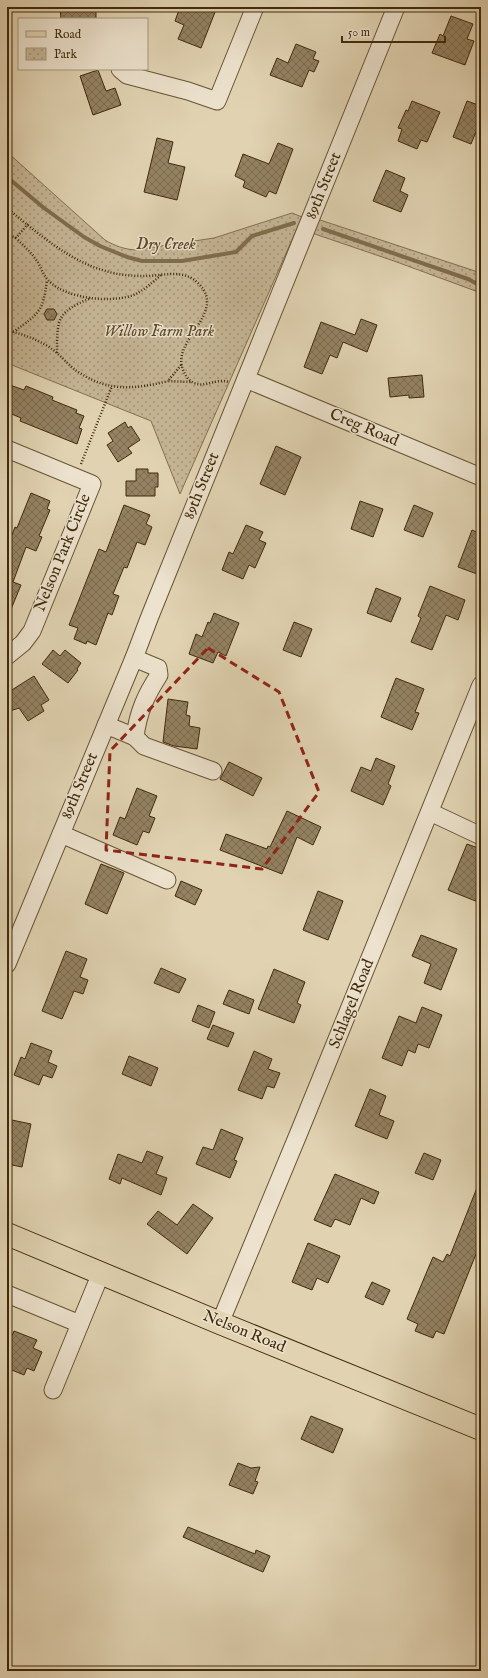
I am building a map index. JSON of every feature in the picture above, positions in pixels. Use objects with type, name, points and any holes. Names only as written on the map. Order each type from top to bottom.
[{"type":"main road","name":"Nelson Road","points":[[7,1234],[220,1323],[481,1429]]},
{"type":"street","points":[[121,70],[127,75],[188,91],[217,101],[255,7]]},
{"type":"street","name":"89th Street","points":[[7,964],[134,658],[396,7]]},
{"type":"street","name":"Creg Road","points":[[244,383],[481,477]]},
{"type":"street","name":"Nelson Park Circle","points":[[7,449],[92,484],[32,631],[23,642],[7,656]]},
{"type":"street","points":[[134,658],[158,668],[159,675],[147,694],[137,720],[135,737]]},
{"type":"street","name":"Schlagel Road","points":[[220,1323],[297,1138],[481,685]]},
{"type":"street","points":[[106,725],[135,737],[144,746],[212,771]]},
{"type":"street","points":[[430,812],[481,836]]},
{"type":"street","points":[[60,834],[167,880]]},
{"type":"street","points":[[53,1390],[101,1273]]},
{"type":"street","points":[[7,1294],[80,1324]]},
{"type":"path","points":[[7,208],[70,255],[95,268],[124,275],[145,276],[176,274],[191,278],[200,284],[206,296],[207,305],[203,318],[185,345],[181,364],[168,381]]},
{"type":"path","points":[[16,238],[28,224]]},
{"type":"path","points":[[7,234],[16,238],[32,254],[47,280],[64,290],[91,298],[111,300],[129,296],[141,291],[161,275]]},
{"type":"path","points":[[13,332],[32,318],[42,307],[47,280]]},
{"type":"path","points":[[57,353],[57,329],[62,317],[70,308],[91,298]]},
{"type":"path","points":[[7,330],[39,342],[57,353],[71,367],[83,375],[112,386],[138,388],[168,381],[191,382],[202,385],[221,380],[244,383]]},
{"type":"path","points":[[181,364],[191,382]]},
{"type":"path","points":[[76,477],[112,386]]},
{"type":"highlighted area","points":[[208,648],[279,692],[319,792],[262,869],[106,850],[110,751]]},
{"type":"green space","name":"Willow Farm Park","points":[[7,152],[105,240],[116,246],[127,249],[135,250],[214,238],[292,213],[302,217],[180,494],[151,421],[7,363]]},
{"type":"green space","points":[[311,217],[475,271],[481,275],[481,293],[306,231]]},
{"type":"building","points":[[60,7],[96,7],[96,18],[61,18]]},
{"type":"building","points":[[180,7],[217,7],[201,48],[178,39],[184,25],[175,21]]},
{"type":"building","points":[[451,16],[473,24],[467,39],[474,41],[465,65],[432,53],[440,34],[443,36]]},
{"type":"building","points":[[296,44],[316,52],[313,59],[319,61],[314,72],[309,70],[302,87],[270,75],[277,58],[288,63]]},
{"type":"building","points":[[98,70],[106,91],[115,88],[121,105],[93,115],[80,76]]},
{"type":"building","points":[[412,101],[440,112],[427,142],[421,140],[417,149],[398,141],[402,129],[398,128]]},
{"type":"building","points":[[467,101],[481,106],[481,128],[478,127],[471,144],[453,137]]},
{"type":"building","points":[[157,138],[173,142],[168,163],[185,167],[177,200],[144,192]]},
{"type":"building","points":[[278,143],[293,149],[276,194],[269,191],[266,197],[243,187],[245,181],[235,176],[243,154],[269,164]]},
{"type":"building","points":[[386,170],[405,178],[400,191],[408,195],[401,212],[373,201]]},
{"type":"building","points":[[47,309],[54,309],[57,314],[54,320],[47,320],[44,314]]},
{"type":"building","points":[[361,319],[377,325],[367,352],[343,342],[337,358],[330,355],[322,374],[304,367],[321,322],[355,335]]},
{"type":"building","points":[[422,375],[424,397],[409,398],[409,395],[390,397],[388,378]]},
{"type":"building","points":[[7,384],[24,390],[26,386],[53,397],[52,400],[77,410],[76,413],[84,416],[79,428],[82,429],[77,444],[20,421],[21,418],[7,412]]},
{"type":"building","points":[[125,422],[128,428],[131,426],[140,440],[128,448],[132,453],[118,462],[107,445],[113,441],[108,433]]},
{"type":"building","points":[[276,446],[301,457],[285,495],[260,484]]},
{"type":"building","points":[[136,469],[148,469],[148,473],[158,473],[158,487],[155,487],[155,496],[126,496],[126,481],[136,481]]},
{"type":"building","points":[[31,493],[50,501],[47,509],[50,510],[39,536],[42,537],[36,551],[26,547],[13,582],[21,585],[7,619],[7,558],[10,550],[7,548],[7,533],[12,535],[15,527],[17,528]]},
{"type":"building","points":[[360,501],[383,509],[373,537],[351,529]]},
{"type":"building","points":[[124,505],[150,515],[146,524],[152,527],[145,545],[137,542],[127,568],[124,567],[113,594],[119,596],[112,615],[108,613],[96,645],[87,641],[86,644],[74,639],[78,628],[69,625],[99,549],[106,552]]},
{"type":"building","points":[[414,505],[433,513],[423,537],[404,530]]},
{"type":"building","points":[[246,525],[263,532],[259,540],[266,543],[255,568],[249,565],[243,579],[222,570],[229,552],[233,554]]},
{"type":"building","points":[[472,530],[481,534],[481,564],[477,574],[458,567]]},
{"type":"building","points":[[430,586],[465,600],[458,620],[446,615],[432,650],[411,642],[421,618],[418,616]]},
{"type":"building","points":[[376,588],[401,598],[391,622],[367,613]]},
{"type":"building","points":[[214,613],[239,623],[226,656],[218,652],[213,663],[189,654],[196,634],[202,637],[208,622],[210,623]]},
{"type":"building","points":[[294,622],[312,629],[301,657],[283,650]]},
{"type":"building","points":[[53,650],[60,656],[65,650],[81,663],[77,669],[78,670],[68,683],[42,664]]},
{"type":"building","points":[[34,676],[49,700],[41,705],[44,711],[28,721],[19,708],[7,712],[7,693]]},
{"type":"building","points":[[396,678],[424,689],[415,712],[419,713],[412,730],[381,717]]},
{"type":"building","points":[[168,699],[188,702],[186,715],[190,716],[189,726],[200,728],[197,749],[174,746],[163,742]]},
{"type":"building","points":[[376,758],[395,766],[388,784],[391,786],[383,805],[351,791],[361,767],[371,771]]},
{"type":"building","points":[[229,762],[262,778],[253,796],[220,779]]},
{"type":"building","points":[[137,788],[157,796],[149,816],[155,818],[149,833],[143,831],[137,845],[113,835],[120,817],[125,819]]},
{"type":"building","points":[[287,811],[321,827],[313,845],[297,837],[282,874],[220,850],[226,834],[267,849],[268,846],[270,847]]},
{"type":"building","points":[[467,844],[481,849],[481,873],[477,883],[481,885],[481,894],[478,902],[448,890]]},
{"type":"building","points":[[101,864],[124,873],[107,914],[85,904]]},
{"type":"building","points":[[181,881],[202,890],[195,905],[175,896]]},
{"type":"building","points":[[318,891],[343,901],[328,940],[303,930]]},
{"type":"building","points":[[421,935],[457,949],[441,990],[424,983],[431,964],[412,956]]},
{"type":"building","points":[[66,951],[87,959],[80,977],[88,980],[83,994],[74,991],[62,1019],[42,1011]]},
{"type":"building","points":[[161,968],[186,979],[179,993],[154,983]]},
{"type":"building","points":[[274,969],[305,982],[297,1003],[301,1005],[294,1023],[258,1009]]},
{"type":"building","points":[[229,990],[254,1000],[249,1014],[223,1004]]},
{"type":"building","points":[[198,1005],[215,1012],[209,1028],[192,1021]]},
{"type":"building","points":[[422,1007],[442,1015],[429,1048],[418,1044],[415,1053],[408,1050],[402,1066],[382,1058],[399,1016],[416,1023]]},
{"type":"building","points":[[213,1025],[234,1033],[228,1047],[207,1039]]},
{"type":"building","points":[[31,1043],[52,1051],[48,1062],[57,1066],[52,1078],[43,1075],[39,1085],[14,1075],[21,1057],[25,1059]]},
{"type":"building","points":[[254,1051],[272,1059],[268,1069],[280,1073],[274,1088],[267,1086],[262,1099],[238,1090]]},
{"type":"building","points":[[129,1056],[158,1068],[151,1086],[122,1074]]},
{"type":"building","points":[[370,1089],[386,1096],[379,1115],[394,1121],[387,1139],[355,1126]]},
{"type":"building","points":[[7,1119],[31,1124],[22,1167],[7,1164],[10,1142],[7,1139]]},
{"type":"building","points":[[221,1129],[243,1138],[234,1160],[237,1161],[230,1178],[196,1164],[203,1147],[213,1150]]},
{"type":"building","points":[[147,1151],[163,1157],[156,1174],[167,1178],[161,1195],[122,1178],[120,1184],[109,1179],[118,1154],[142,1163]]},
{"type":"building","points":[[424,1153],[441,1160],[433,1180],[415,1173]]},
{"type":"building","points":[[335,1174],[379,1192],[374,1204],[361,1198],[350,1225],[335,1219],[331,1227],[314,1220]]},
{"type":"building","points":[[480,1180],[481,1256],[476,1254],[444,1334],[436,1331],[433,1338],[415,1331],[418,1324],[407,1319],[433,1257],[443,1262],[447,1254],[450,1256]]},
{"type":"building","points":[[193,1204],[213,1218],[187,1254],[147,1224],[158,1211],[177,1225]]},
{"type":"building","points":[[308,1243],[340,1256],[328,1283],[317,1278],[312,1290],[292,1282]]},
{"type":"building","points":[[372,1282],[390,1290],[383,1305],[365,1297]]},
{"type":"building","points":[[14,1331],[37,1340],[33,1348],[42,1352],[34,1371],[27,1368],[24,1375],[7,1368],[7,1337],[11,1338]]},
{"type":"building","points":[[311,1416],[343,1429],[333,1453],[301,1439]]},
{"type":"building","points":[[238,1463],[251,1468],[260,1467],[255,1481],[258,1482],[253,1494],[229,1485]]},
{"type":"building","points":[[188,1527],[255,1554],[256,1550],[270,1556],[263,1572],[183,1537]]},
{"type":"waterway","name":"Dry Creek","points":[[7,177],[44,208],[84,237],[100,246],[127,257],[142,261],[182,261],[236,252],[252,236],[294,223]]},
{"type":"waterway","name":"Dry Creek","points":[[323,229],[468,279],[481,286]]}]
